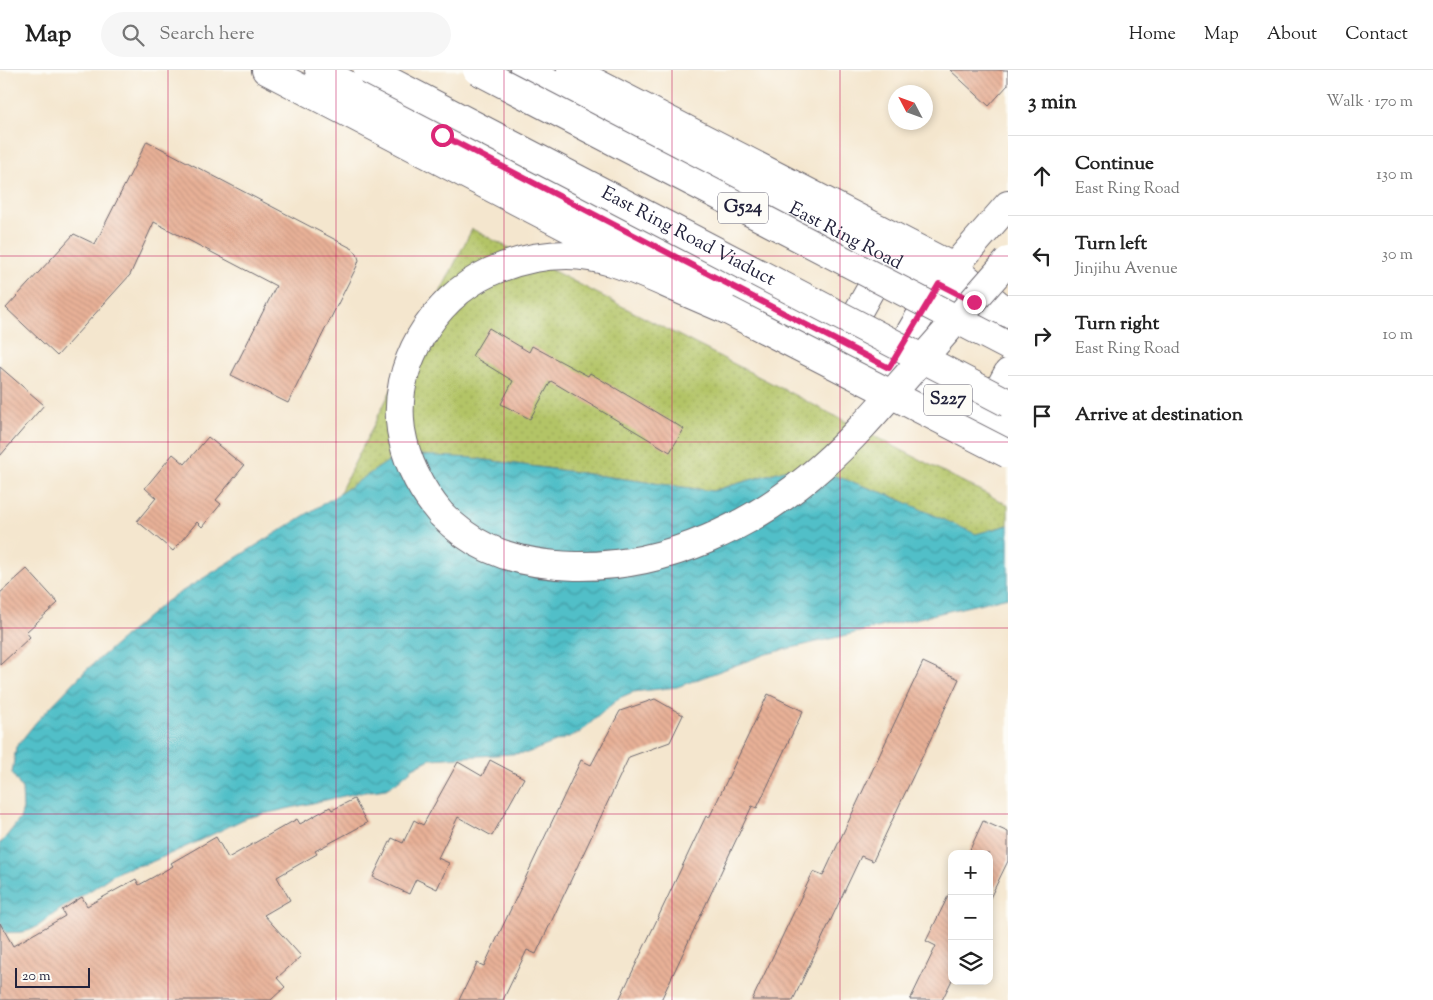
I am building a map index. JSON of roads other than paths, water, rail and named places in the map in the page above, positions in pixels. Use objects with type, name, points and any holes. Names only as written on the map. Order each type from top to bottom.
[{"type":"main road","points":[[266,70],[590,239],[690,264]]},
{"type":"main road","name":"S227","points":[[319,70],[1008,432]]},
{"type":"main road","name":"East Ring Road Viaduct","points":[[368,70],[1008,403]]},
{"type":"main road","name":"G524","points":[[477,70],[1008,346]]},
{"type":"main road","name":"East Ring Road","points":[[524,70],[888,258],[946,275],[1008,320]]},
{"type":"main road","points":[[571,70],[946,275],[1008,313]]},
{"type":"main road","points":[[889,368],[946,275],[1008,205]]},
{"type":"main road","points":[[1008,261],[897,387],[891,394],[865,424],[812,475],[778,501],[739,524],[711,538],[645,559],[606,565],[562,566],[517,558],[476,543],[441,514],[419,483],[402,438],[400,417],[401,394],[407,366],[423,333],[435,316],[451,299],[476,280],[507,265],[540,257],[575,256],[594,258],[623,266],[727,310],[885,391],[894,395],[1008,454]]},
{"type":"main road","points":[[841,343],[888,258]]},
{"type":"main road","points":[[984,419],[1008,372]]},
{"type":"water","points":[[399,454],[472,458],[712,491],[788,469],[830,474],[889,495],[976,534],[1008,525],[1008,597],[766,654],[677,687],[633,692],[619,698],[579,733],[527,753],[430,759],[413,768],[386,789],[357,793],[246,818],[149,863],[126,868],[116,873],[34,928],[22,932],[0,934],[0,842],[20,819],[23,809],[22,789],[12,773],[16,747],[37,721],[85,671],[165,602],[339,494]]}]
